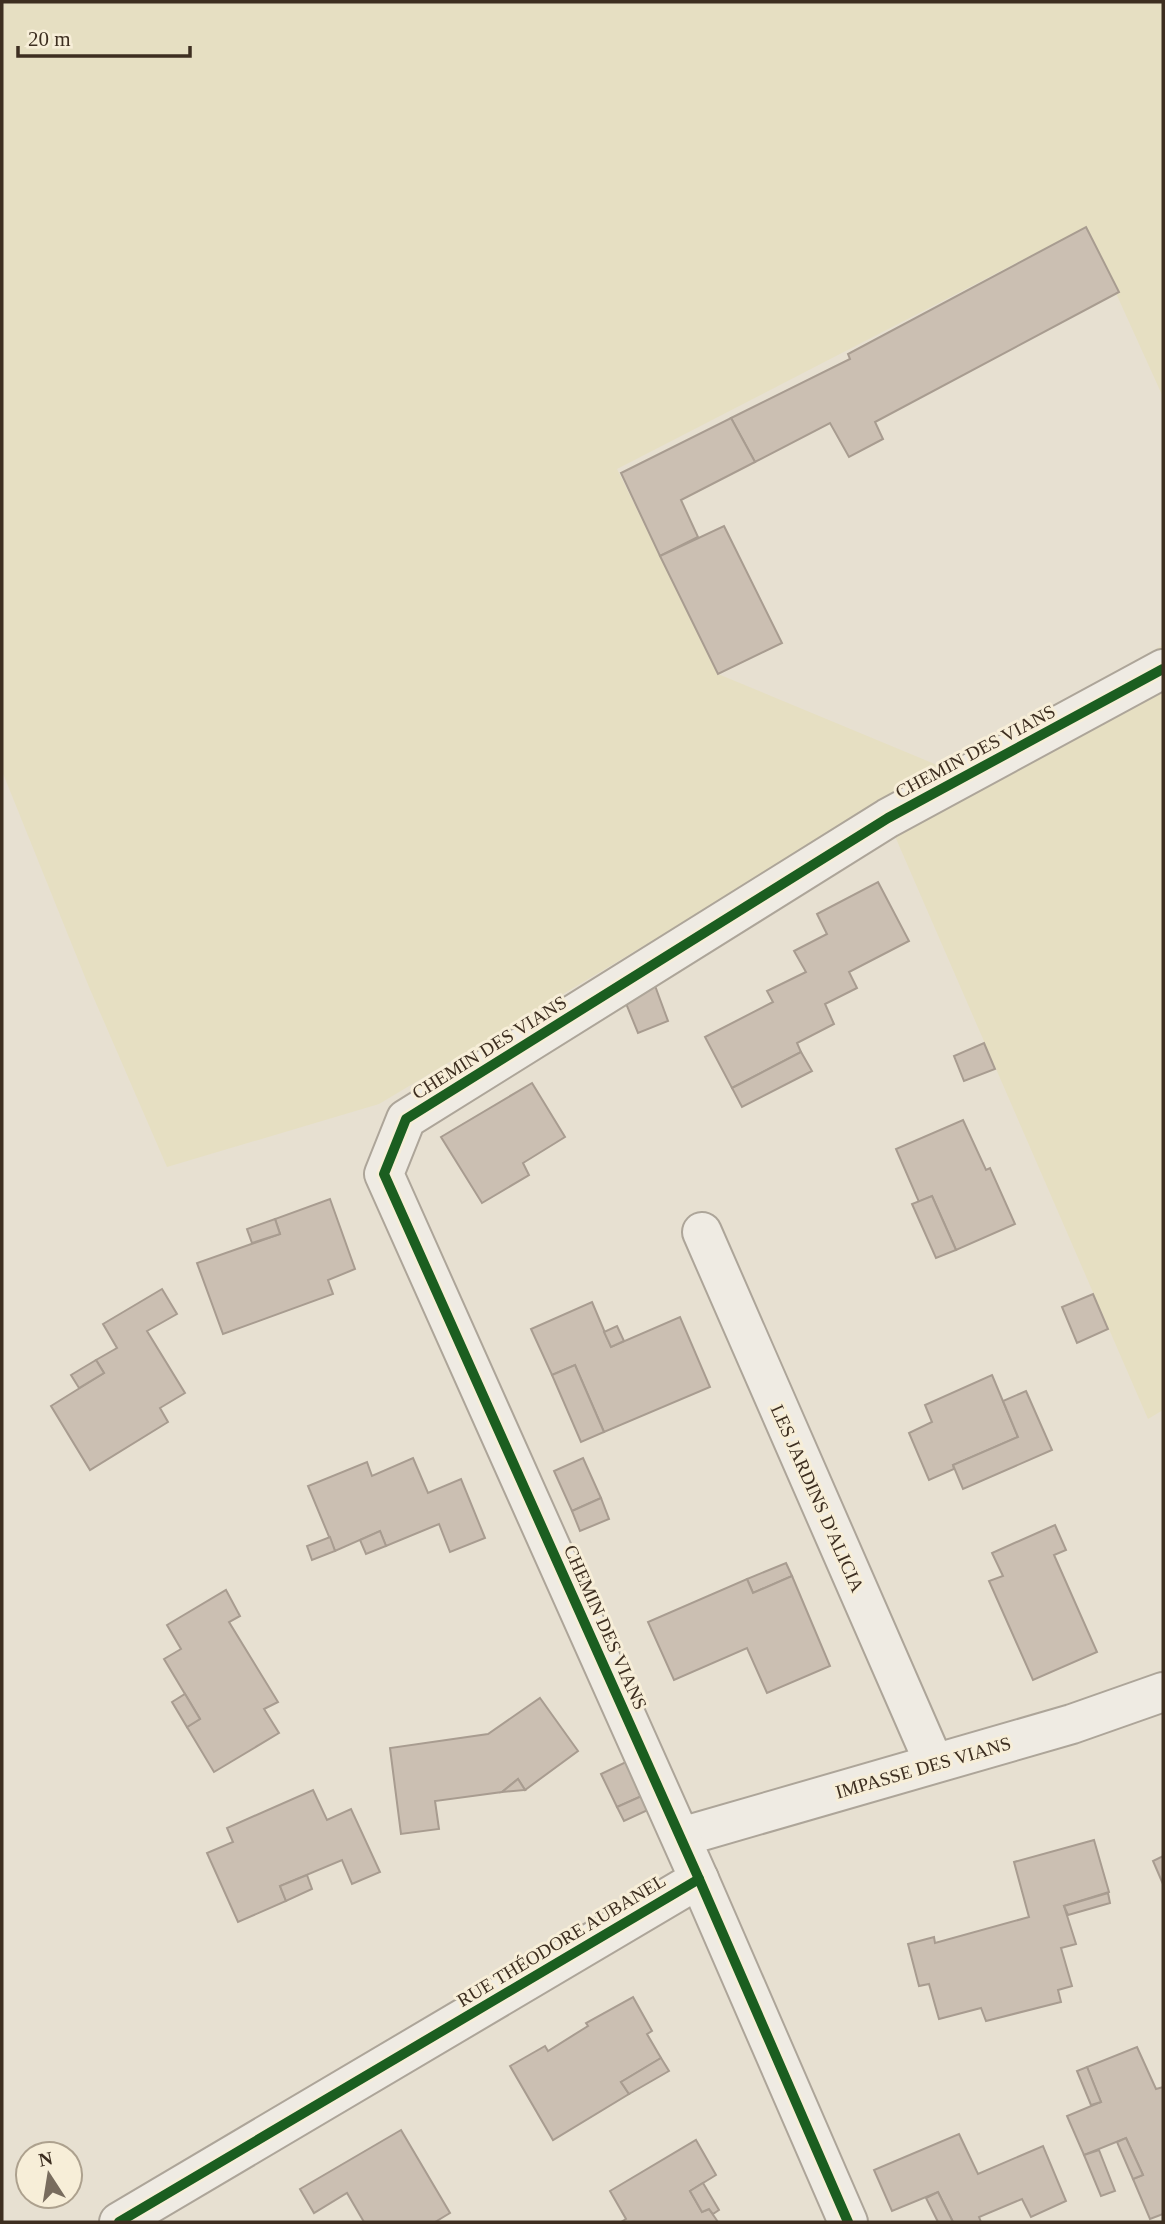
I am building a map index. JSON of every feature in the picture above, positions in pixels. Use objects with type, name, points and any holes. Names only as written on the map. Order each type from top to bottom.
[{"type":"street","name":"CHEMIN DES VIANS","points":[[699,1879],[384,1174],[388,1163],[406,1119],[888,818],[1163,669]]},
{"type":"street","name":"LES JARDINS D'ALICIA","points":[[702,1232],[934,1763]]},
{"type":"street","name":"IMPASSE DES VIANS","points":[[681,1837],[1072,1724],[1163,1692]]},
{"type":"street","name":"RUE THÉODORE AUBANEL","points":[[119,2222],[699,1879]]},
{"type":"street","points":[[699,1879],[848,2222]]},
{"type":"shaded area","points":[[2,2],[1163,2],[1163,397],[1086,227],[617,469],[718,674],[942,767],[908,789],[1163,645],[1163,1410],[1148,1419],[881,804],[379,1104],[167,1167],[89,987],[2,771]]},
{"type":"building","points":[[1086,227],[1119,292],[875,422],[883,439],[849,457],[830,423],[755,462],[731,418],[850,359],[848,354]]},
{"type":"building","points":[[731,418],[755,462],[681,500],[698,537],[660,556],[621,473]]},
{"type":"building","points":[[724,526],[782,643],[718,674],[660,556]]},
{"type":"building","points":[[878,882],[909,941],[849,972],[857,988],[825,1004],[834,1024],[797,1043],[801,1052],[732,1088],[705,1037],[773,1002],[767,991],[806,972],[794,951],[827,934],[817,914]]},
{"type":"building","points":[[654,983],[668,1021],[638,1033],[625,1001]]},
{"type":"building","points":[[984,1043],[995,1069],[964,1081],[954,1056]]},
{"type":"building","points":[[801,1052],[812,1071],[742,1107],[732,1088]]},
{"type":"building","points":[[532,1083],[565,1137],[523,1163],[529,1175],[482,1203],[441,1137]]},
{"type":"building","points":[[963,1120],[986,1170],[990,1168],[1015,1224],[956,1250],[932,1196],[919,1202],[896,1149]]},
{"type":"building","points":[[932,1196],[956,1250],[936,1258],[912,1204]]},
{"type":"building","points":[[330,1199],[355,1269],[328,1280],[333,1294],[223,1334],[197,1263],[280,1234],[275,1219]]},
{"type":"building","points":[[275,1219],[280,1234],[252,1243],[247,1229]]},
{"type":"building","points":[[162,1289],[177,1314],[147,1331],[185,1393],[160,1408],[168,1422],[90,1470],[51,1406],[104,1373],[96,1360],[117,1348],[103,1324]]},
{"type":"building","points":[[1093,1294],[1108,1329],[1077,1343],[1062,1307]]},
{"type":"building","points":[[592,1302],[611,1347],[680,1317],[710,1387],[604,1432],[575,1365],[552,1375],[531,1329]]},
{"type":"building","points":[[617,1326],[624,1341],[611,1347],[604,1332]]},
{"type":"building","points":[[96,1360],[104,1373],[79,1388],[71,1375]]},
{"type":"building","points":[[575,1365],[604,1432],[581,1442],[552,1375]]},
{"type":"building","points":[[992,1375],[1018,1437],[953,1465],[954,1469],[929,1480],[909,1433],[932,1422],[925,1405]]},
{"type":"building","points":[[1026,1391],[1052,1450],[963,1489],[953,1465],[1018,1437],[1003,1401]]},
{"type":"building","points":[[413,1458],[428,1493],[461,1479],[485,1538],[450,1552],[439,1524],[386,1546],[380,1531],[335,1551],[308,1486],[367,1462],[372,1476]]},
{"type":"building","points":[[583,1458],[601,1498],[572,1511],[554,1471]]},
{"type":"building","points":[[601,1498],[609,1519],[580,1531],[572,1511]]},
{"type":"building","points":[[1055,1525],[1066,1550],[1054,1555],[1097,1652],[1033,1680],[989,1581],[1003,1576],[992,1553]]},
{"type":"building","points":[[380,1531],[386,1546],[366,1554],[360,1540]]},
{"type":"building","points":[[330,1537],[335,1551],[312,1560],[307,1546]]},
{"type":"building","points":[[786,1563],[792,1576],[753,1593],[747,1579]]},
{"type":"building","points":[[792,1576],[830,1666],[767,1693],[747,1648],[674,1680],[648,1622],[747,1579],[753,1593]]},
{"type":"building","points":[[226,1590],[240,1616],[229,1622],[278,1702],[264,1709],[279,1733],[214,1772],[187,1727],[200,1719],[164,1659],[181,1649],[167,1625]]},
{"type":"building","points":[[185,1694],[200,1719],[187,1727],[172,1702]]},
{"type":"building","points":[[540,1698],[578,1751],[525,1790],[518,1779],[502,1792],[435,1801],[439,1829],[401,1834],[390,1748],[488,1734]]},
{"type":"building","points":[[628,1761],[644,1795],[617,1807],[601,1774]]},
{"type":"building","points":[[518,1779],[525,1790],[502,1792]]},
{"type":"building","points":[[313,1790],[327,1820],[351,1809],[380,1872],[352,1884],[342,1860],[280,1886],[286,1901],[238,1922],[207,1853],[233,1842],[227,1828]]},
{"type":"building","points":[[644,1795],[650,1809],[624,1821],[617,1807]]},
{"type":"building","points":[[1094,1840],[1109,1892],[1064,1906],[1076,1944],[1061,1948],[1072,1986],[1058,1990],[1061,2002],[986,2021],[981,2008],[939,2019],[929,1984],[919,1986],[908,1944],[934,1937],[935,1943],[1029,1917],[1014,1862]]},
{"type":"building","points":[[1163,1856],[1163,1884],[1153,1861]]},
{"type":"building","points":[[307,1875],[312,1889],[286,1901],[280,1886]]},
{"type":"building","points":[[1108,1893],[1110,1903],[1068,1915],[1064,1906]]},
{"type":"building","points":[[633,1997],[652,2031],[647,2034],[661,2058],[621,2082],[629,2094],[553,2140],[510,2066],[545,2046],[548,2051],[588,2026],[586,2023]]},
{"type":"building","points":[[1137,2047],[1156,2089],[1163,2087],[1163,2214],[1150,2219],[1133,2179],[1143,2175],[1126,2138],[1084,2155],[1067,2116],[1101,2102],[1087,2067]]},
{"type":"building","points":[[661,2058],[669,2071],[629,2094],[621,2082]]},
{"type":"building","points":[[1087,2067],[1101,2102],[1091,2105],[1077,2071]]},
{"type":"building","points":[[401,2130],[450,2213],[435,2222],[364,2222],[347,2193],[314,2213],[300,2189]]},
{"type":"building","points":[[959,2134],[978,2174],[1043,2146],[1066,2201],[1031,2217],[1022,2199],[979,2217],[981,2222],[953,2222],[938,2192],[892,2211],[874,2170]]},
{"type":"building","points":[[1126,2138],[1143,2175],[1133,2179],[1117,2142]]},
{"type":"building","points":[[696,2140],[716,2175],[690,2191],[702,2212],[709,2209],[718,2222],[621,2222],[626,2219],[610,2191]]},
{"type":"building","points":[[1099,2150],[1115,2191],[1101,2196],[1084,2155]]},
{"type":"building","points":[[703,2183],[719,2210],[713,2214],[709,2209],[702,2212],[690,2191]]},
{"type":"building","points":[[938,2192],[953,2222],[938,2222],[926,2198]]},
{"type":"cycle path","points":[[848,2222],[699,1879],[384,1174],[406,1119],[888,818],[1163,669]]},
{"type":"cycle path","points":[[119,2222],[699,1879]]}]
